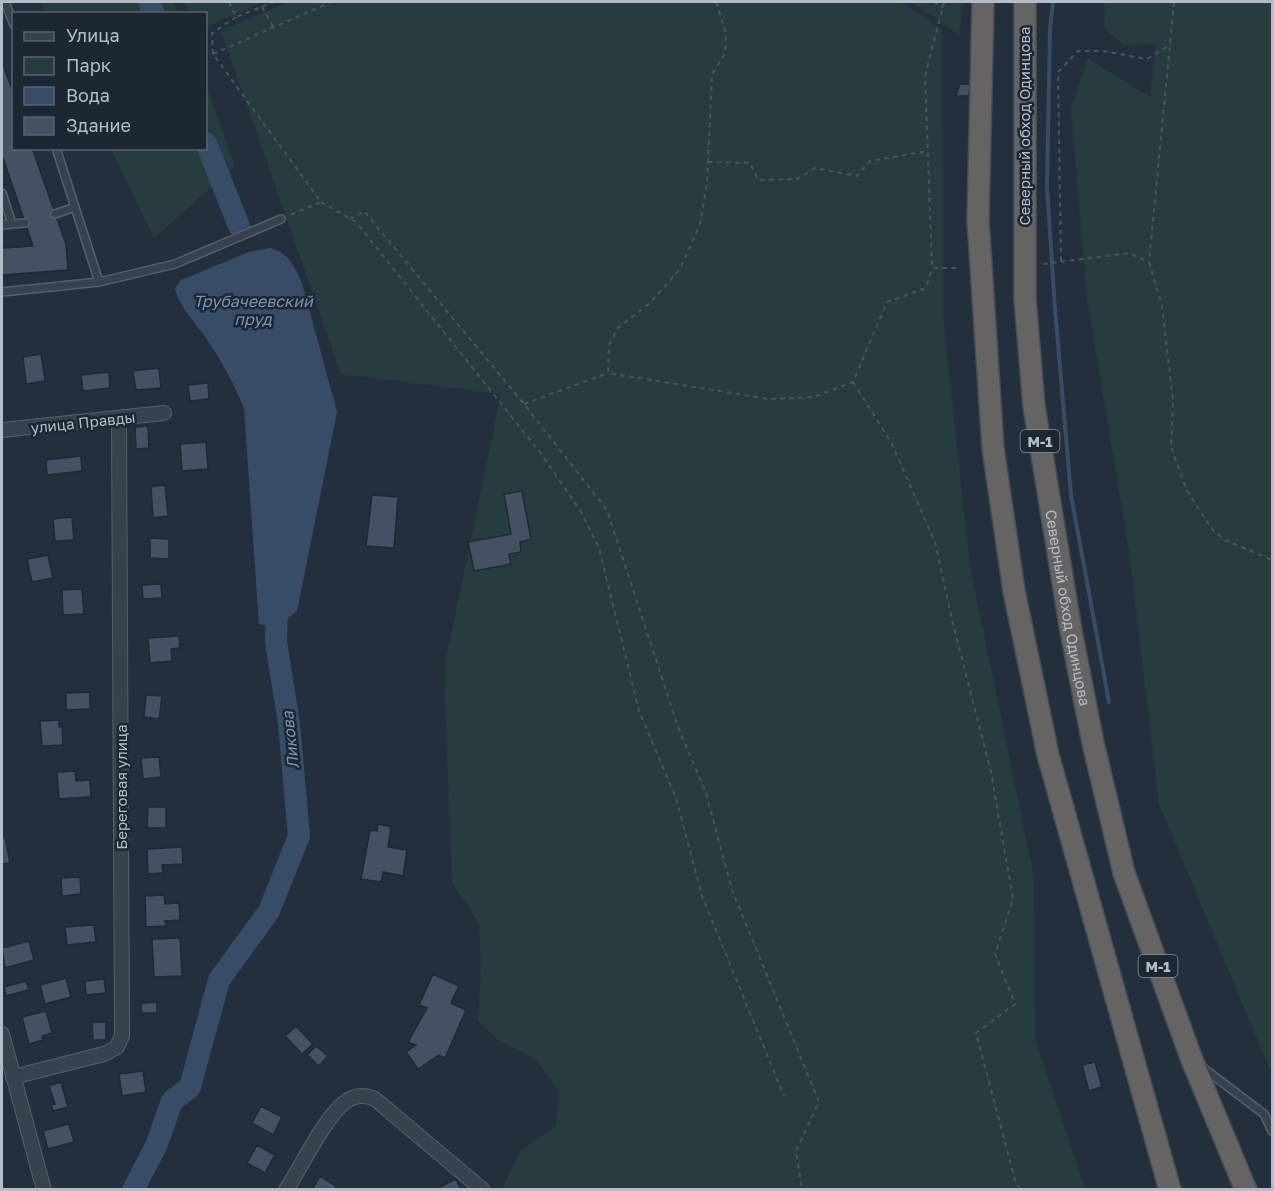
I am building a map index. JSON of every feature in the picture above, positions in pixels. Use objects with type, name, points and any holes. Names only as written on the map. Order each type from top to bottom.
[{"type":"highway","points":[[983,2],[978,220],[993,448],[1014,591],[1048,755],[1170,1190]]},
{"type":"highway","name":"Северный обход Одинцова","points":[[1025,2],[1025,300],[1034,406],[1071,631],[1093,743],[1124,873],[1192,1060],[1246,1190]]},
{"type":"street","name":"улица Правды","points":[[2,430],[164,413]]},
{"type":"street","name":"Береговая улица","points":[[14,1077],[104,1054],[117,1047],[122,1036],[119,418]]},
{"type":"street","points":[[2,1034],[44,1190]]},
{"type":"street","points":[[286,1190],[333,1115],[344,1103],[355,1096],[366,1096],[375,1099],[483,1190]]},
{"type":"lane","points":[[5,2],[12,20]]},
{"type":"lane","points":[[57,150],[99,282]]},
{"type":"lane","points":[[2,193],[12,224]]},
{"type":"lane","points":[[55,214],[75,207]]},
{"type":"lane","points":[[2,292],[99,282],[175,264],[281,219]]},
{"type":"lane","points":[[2,225],[25,223]]},
{"type":"lane","points":[[1192,1060],[1263,1114],[1272,1131]]},
{"type":"path","points":[[229,2],[236,17]]},
{"type":"path","points":[[274,2],[236,17],[212,33],[213,54],[321,202],[356,222],[539,451],[580,510],[599,548],[639,711],[676,798],[702,896],[784,1096]]},
{"type":"path","points":[[213,54],[331,2]]},
{"type":"path","points":[[608,373],[609,345],[618,328],[650,303],[680,269],[700,224],[708,162],[712,74],[725,54],[726,33],[716,2]]},
{"type":"path","points":[[934,2],[943,8]]},
{"type":"path","points":[[524,404],[608,373],[769,399],[814,397],[853,382],[887,302],[926,288],[932,268],[925,76],[944,2]]},
{"type":"path","points":[[1174,2],[1149,262],[1162,306],[1173,400],[1171,447],[1187,491],[1212,529],[1226,540],[1272,560]]},
{"type":"path","points":[[261,7],[273,27]]},
{"type":"path","points":[[1060,261],[1058,72],[1078,51],[1103,51],[1147,59],[1171,44]]},
{"type":"path","points":[[708,162],[750,163],[758,180],[797,179],[815,168],[857,176],[870,161],[928,152]]},
{"type":"path","points":[[281,219],[321,202]]},
{"type":"path","points":[[350,219],[364,211],[524,404],[608,510],[678,728],[706,793],[732,890],[819,1102],[796,1151],[802,1190]]},
{"type":"path","points":[[1043,264],[1129,253],[1149,262]]},
{"type":"path","points":[[932,268],[959,268]]},
{"type":"path","points":[[853,382],[891,442],[935,542],[979,732],[991,772],[1013,899],[995,954],[1015,1004],[976,1033],[1016,1184],[1022,1190]]},
{"type":"green space","points":[[41,2],[174,2],[178,12],[45,12]]},
{"type":"green space","points":[[185,2],[264,2],[207,27],[207,12],[190,12]]},
{"type":"green space","points":[[289,2],[901,2],[942,29],[943,317],[970,567],[1034,877],[1035,1039],[1085,1189],[502,1189],[520,1151],[556,1126],[559,1091],[535,1059],[498,1040],[478,1021],[481,968],[479,923],[452,883],[444,669],[501,394],[341,374],[221,31]]},
{"type":"green space","points":[[912,2],[963,2],[959,35]]},
{"type":"green space","points":[[1104,2],[1272,2],[1272,1075],[1159,804],[1129,551],[1087,300],[1071,109],[1088,59],[1150,97],[1156,44],[1125,46],[1105,29]]},
{"type":"green space","points":[[207,89],[235,166],[154,238],[111,150],[207,150]]},
{"type":"water","name":"Трубачеевский пруд","points":[[270,248],[286,257],[294,266],[302,283],[337,412],[297,611],[280,623],[265,625],[259,624],[244,408],[223,366],[185,310],[175,289],[181,280],[249,252]]},
{"type":"building","points":[[2,61],[12,89],[12,150],[33,150],[66,244],[68,270],[2,275],[2,248],[33,246],[2,155]]},
{"type":"building","points":[[960,84],[970,84],[969,96],[956,96]]},
{"type":"building","points":[[41,354],[45,381],[26,384],[23,357]]},
{"type":"building","points":[[159,368],[161,388],[136,390],[133,371]]},
{"type":"building","points":[[109,372],[110,388],[83,391],[81,375]]},
{"type":"building","points":[[208,383],[209,399],[190,401],[188,385]]},
{"type":"building","points":[[148,426],[149,448],[136,449],[135,427]]},
{"type":"building","points":[[206,442],[208,469],[182,471],[180,444]]},
{"type":"building","points":[[81,456],[82,471],[47,475],[46,460]]},
{"type":"building","points":[[165,485],[168,516],[153,518],[151,487]]},
{"type":"building","points":[[522,491],[531,539],[520,542],[521,552],[509,554],[511,564],[474,571],[468,542],[511,534],[504,494]]},
{"type":"building","points":[[372,495],[398,497],[394,548],[366,546]]},
{"type":"building","points":[[72,517],[74,540],[55,541],[53,519]]},
{"type":"building","points":[[150,538],[169,539],[169,559],[150,558]]},
{"type":"building","points":[[48,555],[53,578],[32,582],[27,559]]},
{"type":"building","points":[[161,584],[162,598],[143,599],[142,585]]},
{"type":"building","points":[[82,589],[84,614],[63,615],[62,590]]},
{"type":"building","points":[[179,636],[180,648],[171,649],[172,661],[150,663],[148,638]]},
{"type":"building","points":[[90,692],[90,709],[66,710],[66,693]]},
{"type":"building","points":[[146,695],[162,696],[159,719],[144,717]]},
{"type":"building","points":[[59,720],[59,727],[62,727],[63,745],[42,746],[40,721]]},
{"type":"building","points":[[159,757],[161,777],[143,779],[141,758]]},
{"type":"building","points":[[75,771],[76,781],[90,780],[91,797],[59,799],[57,772]]},
{"type":"building","points":[[148,807],[166,807],[166,828],[147,828]]},
{"type":"building","points":[[378,824],[391,827],[388,847],[407,850],[403,876],[383,872],[381,882],[361,879],[370,830],[377,831]]},
{"type":"building","points":[[5,837],[10,863],[2,864],[2,838]]},
{"type":"building","points":[[182,847],[183,864],[162,865],[163,873],[148,874],[147,849]]},
{"type":"building","points":[[80,877],[81,894],[62,896],[61,878]]},
{"type":"building","points":[[164,895],[165,904],[179,903],[180,920],[165,921],[166,926],[146,927],[145,896]]},
{"type":"building","points":[[94,925],[96,942],[67,945],[65,927]]},
{"type":"building","points":[[180,938],[182,976],[154,977],[152,939]]},
{"type":"building","points":[[29,941],[34,960],[5,968],[2,948]]},
{"type":"building","points":[[433,974],[459,986],[451,1003],[466,1010],[445,1058],[439,1055],[418,1069],[406,1052],[416,1045],[408,1042],[427,1008],[419,1005]]},
{"type":"building","points":[[66,978],[71,997],[45,1004],[40,985]]},
{"type":"building","points":[[104,979],[106,993],[86,995],[85,981]]},
{"type":"building","points":[[26,981],[29,990],[6,996],[4,987]]},
{"type":"building","points":[[157,1002],[157,1013],[141,1013],[141,1003]]},
{"type":"building","points":[[46,1011],[52,1033],[42,1036],[43,1040],[29,1044],[22,1017]]},
{"type":"building","points":[[92,1022],[106,1022],[106,1040],[93,1040]]},
{"type":"building","points":[[296,1026],[313,1044],[302,1054],[285,1036]]},
{"type":"building","points":[[316,1046],[328,1056],[319,1066],[307,1055]]},
{"type":"building","points":[[1095,1062],[1102,1087],[1089,1091],[1082,1065]]},
{"type":"building","points":[[143,1071],[146,1092],[122,1096],[119,1074]]},
{"type":"building","points":[[61,1082],[68,1107],[53,1111],[51,1105],[55,1104],[49,1086]]},
{"type":"building","points":[[261,1106],[282,1117],[273,1135],[252,1123]]},
{"type":"building","points":[[69,1124],[74,1142],[48,1149],[43,1131]]},
{"type":"building","points":[[257,1145],[275,1155],[265,1173],[247,1163]]},
{"type":"building","points":[[320,1176],[336,1186],[334,1190],[312,1190]]},
{"type":"building","points":[[456,1179],[461,1190],[441,1190],[440,1187]]},
{"type":"waterway","name":"Ликова","points":[[149,2],[153,12]]},
{"type":"waterway","points":[[1053,2],[1050,29],[1047,187],[1055,309],[1071,495],[1109,702]]},
{"type":"waterway","name":"Ликова","points":[[207,146],[239,226]]},
{"type":"waterway","name":"Ликова","points":[[133,1190],[156,1146],[172,1101],[190,1087],[219,980],[269,911],[299,836],[289,723],[276,642],[277,596]]}]
